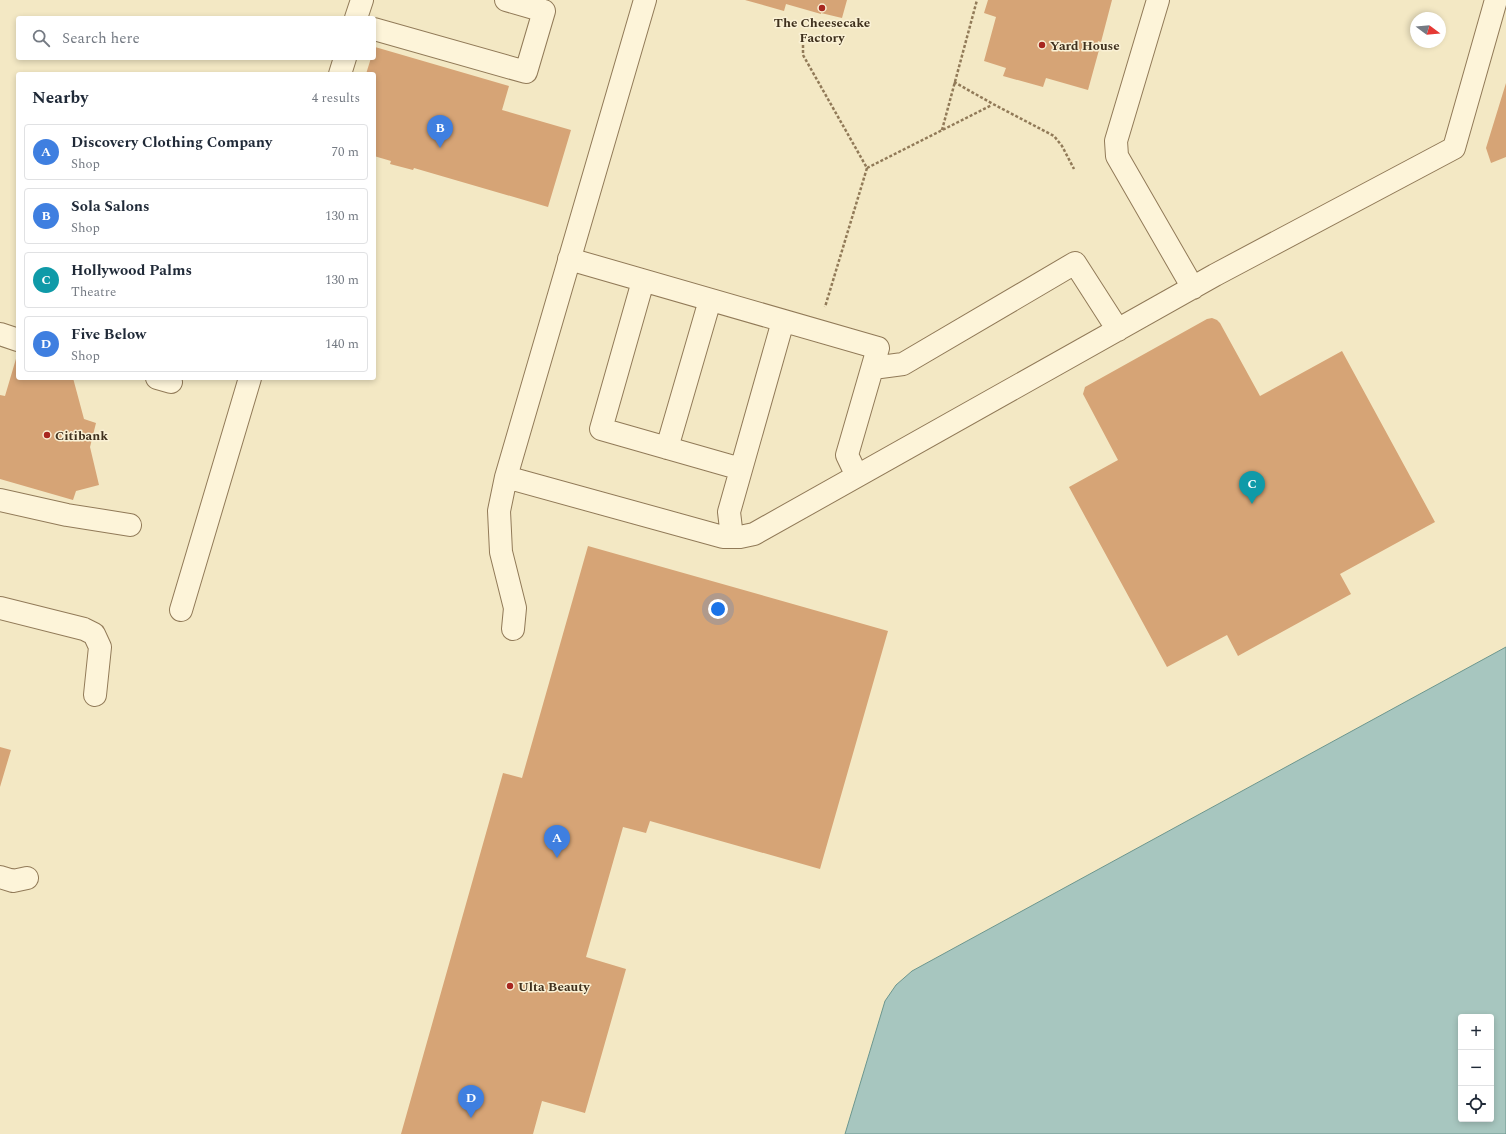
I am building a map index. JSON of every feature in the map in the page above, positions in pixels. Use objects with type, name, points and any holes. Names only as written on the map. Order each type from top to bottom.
[{"type":"lane","points":[[357,16],[362,0]]},
{"type":"lane","points":[[376,30],[526,72],[544,11],[506,0]]},
{"type":"lane","points":[[513,629],[515,608],[501,552],[499,511],[506,477],[645,0]]},
{"type":"lane","points":[[1158,0],[1116,141],[1117,156],[1193,288]]},
{"type":"lane","points":[[506,477],[723,538],[754,534],[1193,288],[1454,148],[1496,0]]},
{"type":"lane","points":[[341,72],[344,60]]},
{"type":"lane","points":[[569,259],[878,348],[847,455],[857,476]]},
{"type":"lane","points":[[873,368],[903,364],[1075,263],[1118,330]]},
{"type":"lane","points":[[643,281],[601,429],[741,469]]},
{"type":"lane","points":[[667,448],[710,300]]},
{"type":"lane","points":[[732,537],[729,512],[783,321]]},
{"type":"lane","points":[[0,334],[16,339]]},
{"type":"lane","points":[[181,610],[249,380]]},
{"type":"lane","points":[[0,500],[130,525]]},
{"type":"lane","points":[[0,608],[84,629],[94,634],[100,647],[95,695]]},
{"type":"lane","points":[[0,877],[13,881],[27,878]]},
{"type":"path","points":[[942,131],[977,0]]},
{"type":"path","points":[[803,45],[803,55],[867,168],[824,311]]},
{"type":"path","points":[[954,82],[1054,136],[1062,146],[1074,169]]},
{"type":"path","points":[[867,168],[993,104]]},
{"type":"water","points":[[1506,647],[1506,1134],[845,1134],[885,1001],[896,985],[912,971]]},
{"type":"building","name":"The Cheesecake Factory","points":[[745,0],[847,0],[842,18],[821,14],[786,4],[784,11]]},
{"type":"building","name":"Yard House","points":[[988,0],[1112,0],[1101,42],[1098,41],[1096,48],[1099,50],[1088,90],[1046,78],[1043,87],[1003,76],[1006,68],[984,61],[996,17],[984,13]]},
{"type":"building","points":[[376,47],[509,86],[502,110],[571,130],[548,207],[414,168],[413,170],[390,164],[391,161],[376,157],[376,72],[367,72],[370,60],[376,60]]},
{"type":"building","points":[[1506,83],[1506,157],[1491,163],[1486,148]]},
{"type":"building","points":[[1212,318],[1220,323],[1260,396],[1342,351],[1435,522],[1340,574],[1351,594],[1238,656],[1227,635],[1167,667],[1069,487],[1118,460],[1083,394],[1085,387],[1207,319]]},
{"type":"building","name":"Citibank","points":[[16,359],[16,380],[74,380],[84,419],[96,423],[90,447],[99,485],[76,491],[73,500],[0,479],[0,395],[5,396]]},
{"type":"building","points":[[588,546],[888,631],[820,869],[650,821],[646,833],[623,827],[586,957],[626,969],[585,1113],[542,1101],[533,1134],[401,1134],[503,773],[522,778]]},
{"type":"building","points":[[0,747],[11,750],[0,787]]},
{"type":"place","name":"The Cheesecake Factory","points":[[822,8]]},
{"type":"place","name":"Yard House","points":[[1042,45]]},
{"type":"place","name":"Sola Salons","points":[[440,148]]},
{"type":"place","name":"Citibank","points":[[47,435]]},
{"type":"place","name":"Hollywood Palms","points":[[1252,504]]},
{"type":"place","name":"Discovery Clothing Company","points":[[557,858]]},
{"type":"place","name":"Ulta Beauty","points":[[510,986]]},
{"type":"place","name":"Five Below","points":[[471,1118]]}]
